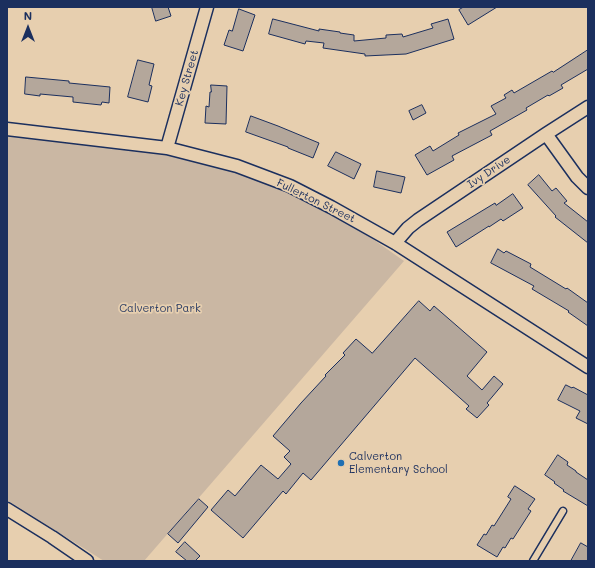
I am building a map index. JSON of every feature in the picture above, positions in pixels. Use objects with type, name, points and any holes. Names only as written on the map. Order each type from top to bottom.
[{"type":"street","name":"Key Street","points":[[167,148],[206,7]]},
{"type":"street","name":"Ivy Drive","points":[[395,243],[408,228],[418,220],[588,106]]},
{"type":"street","name":"Fullerton Street","points":[[7,129],[167,148],[237,166],[290,186],[395,243],[588,367]]},
{"type":"street","points":[[546,134],[577,177],[588,188]]},
{"type":"street","points":[[7,509],[87,561]]},
{"type":"lane","points":[[533,561],[563,511]]},
{"type":"green space","name":"Calverton Park","points":[[7,134],[165,154],[223,167],[290,192],[316,205],[367,235],[404,261],[144,561],[104,561],[7,500]]},
{"type":"building","points":[[152,7],[168,7],[171,16],[156,21]]},
{"type":"building","points":[[464,7],[497,7],[468,25],[459,10]]},
{"type":"building","points":[[239,9],[255,15],[243,51],[224,45],[229,30],[232,31]]},
{"type":"building","points":[[273,19],[319,31],[319,29],[354,35],[354,41],[386,38],[386,35],[402,34],[403,37],[433,28],[431,24],[448,19],[454,39],[406,54],[365,56],[365,54],[323,48],[324,43],[306,41],[305,44],[269,34]]},
{"type":"building","points":[[588,50],[588,69],[561,85],[563,88],[549,96],[548,95],[526,108],[527,110],[490,131],[492,135],[452,156],[454,160],[427,175],[415,155],[430,146],[433,151],[459,135],[458,133],[496,114],[491,106],[506,98],[504,95],[512,90],[514,93],[552,71],[553,72]]},
{"type":"building","points":[[138,60],[154,64],[149,85],[152,86],[148,102],[128,97]]},
{"type":"building","points":[[26,77],[110,87],[109,103],[102,102],[101,105],[73,102],[73,97],[25,94]]},
{"type":"building","points":[[211,85],[227,86],[226,124],[205,123],[206,106],[209,107]]},
{"type":"building","points":[[422,105],[426,113],[413,120],[409,111]]},
{"type":"building","points":[[251,116],[319,143],[313,158],[288,147],[246,132]]},
{"type":"building","points":[[336,152],[361,164],[354,179],[328,166]]},
{"type":"building","points":[[377,171],[405,177],[401,193],[374,187]]},
{"type":"building","points":[[539,175],[552,191],[556,188],[567,201],[564,203],[588,222],[588,243],[555,217],[556,216],[528,185]]},
{"type":"building","points":[[513,194],[523,208],[503,221],[501,219],[456,247],[447,232]]},
{"type":"building","points":[[498,249],[504,253],[506,251],[531,264],[530,267],[566,289],[567,288],[588,303],[588,326],[568,312],[569,311],[532,289],[534,286],[491,263]]},
{"type":"building","points":[[419,301],[430,311],[434,306],[487,352],[467,376],[482,390],[494,376],[503,384],[487,403],[489,405],[477,418],[466,409],[469,406],[415,358],[311,480],[303,473],[286,494],[283,491],[243,538],[211,510],[228,490],[235,496],[261,465],[278,479],[291,464],[284,457],[290,451],[273,436],[326,376],[325,375],[345,355],[343,353],[356,339],[372,353]]},
{"type":"building","points":[[566,385],[588,395],[588,424],[576,418],[580,411],[558,400]]},
{"type":"building","points":[[558,455],[568,462],[567,465],[588,480],[588,506],[563,491],[564,490],[545,475]]},
{"type":"building","points":[[515,486],[535,499],[528,509],[531,511],[513,539],[511,538],[505,548],[503,547],[497,557],[477,545],[492,525],[494,526],[511,499],[508,497]]},
{"type":"building","points":[[199,499],[208,507],[178,543],[168,534]]},
{"type":"building","points":[[185,542],[200,556],[195,561],[187,561],[176,552]]},
{"type":"building","points":[[581,543],[588,547],[588,561],[571,561]]},
{"type":"place","name":"Calverton Elementary School","points":[[341,463]]}]
